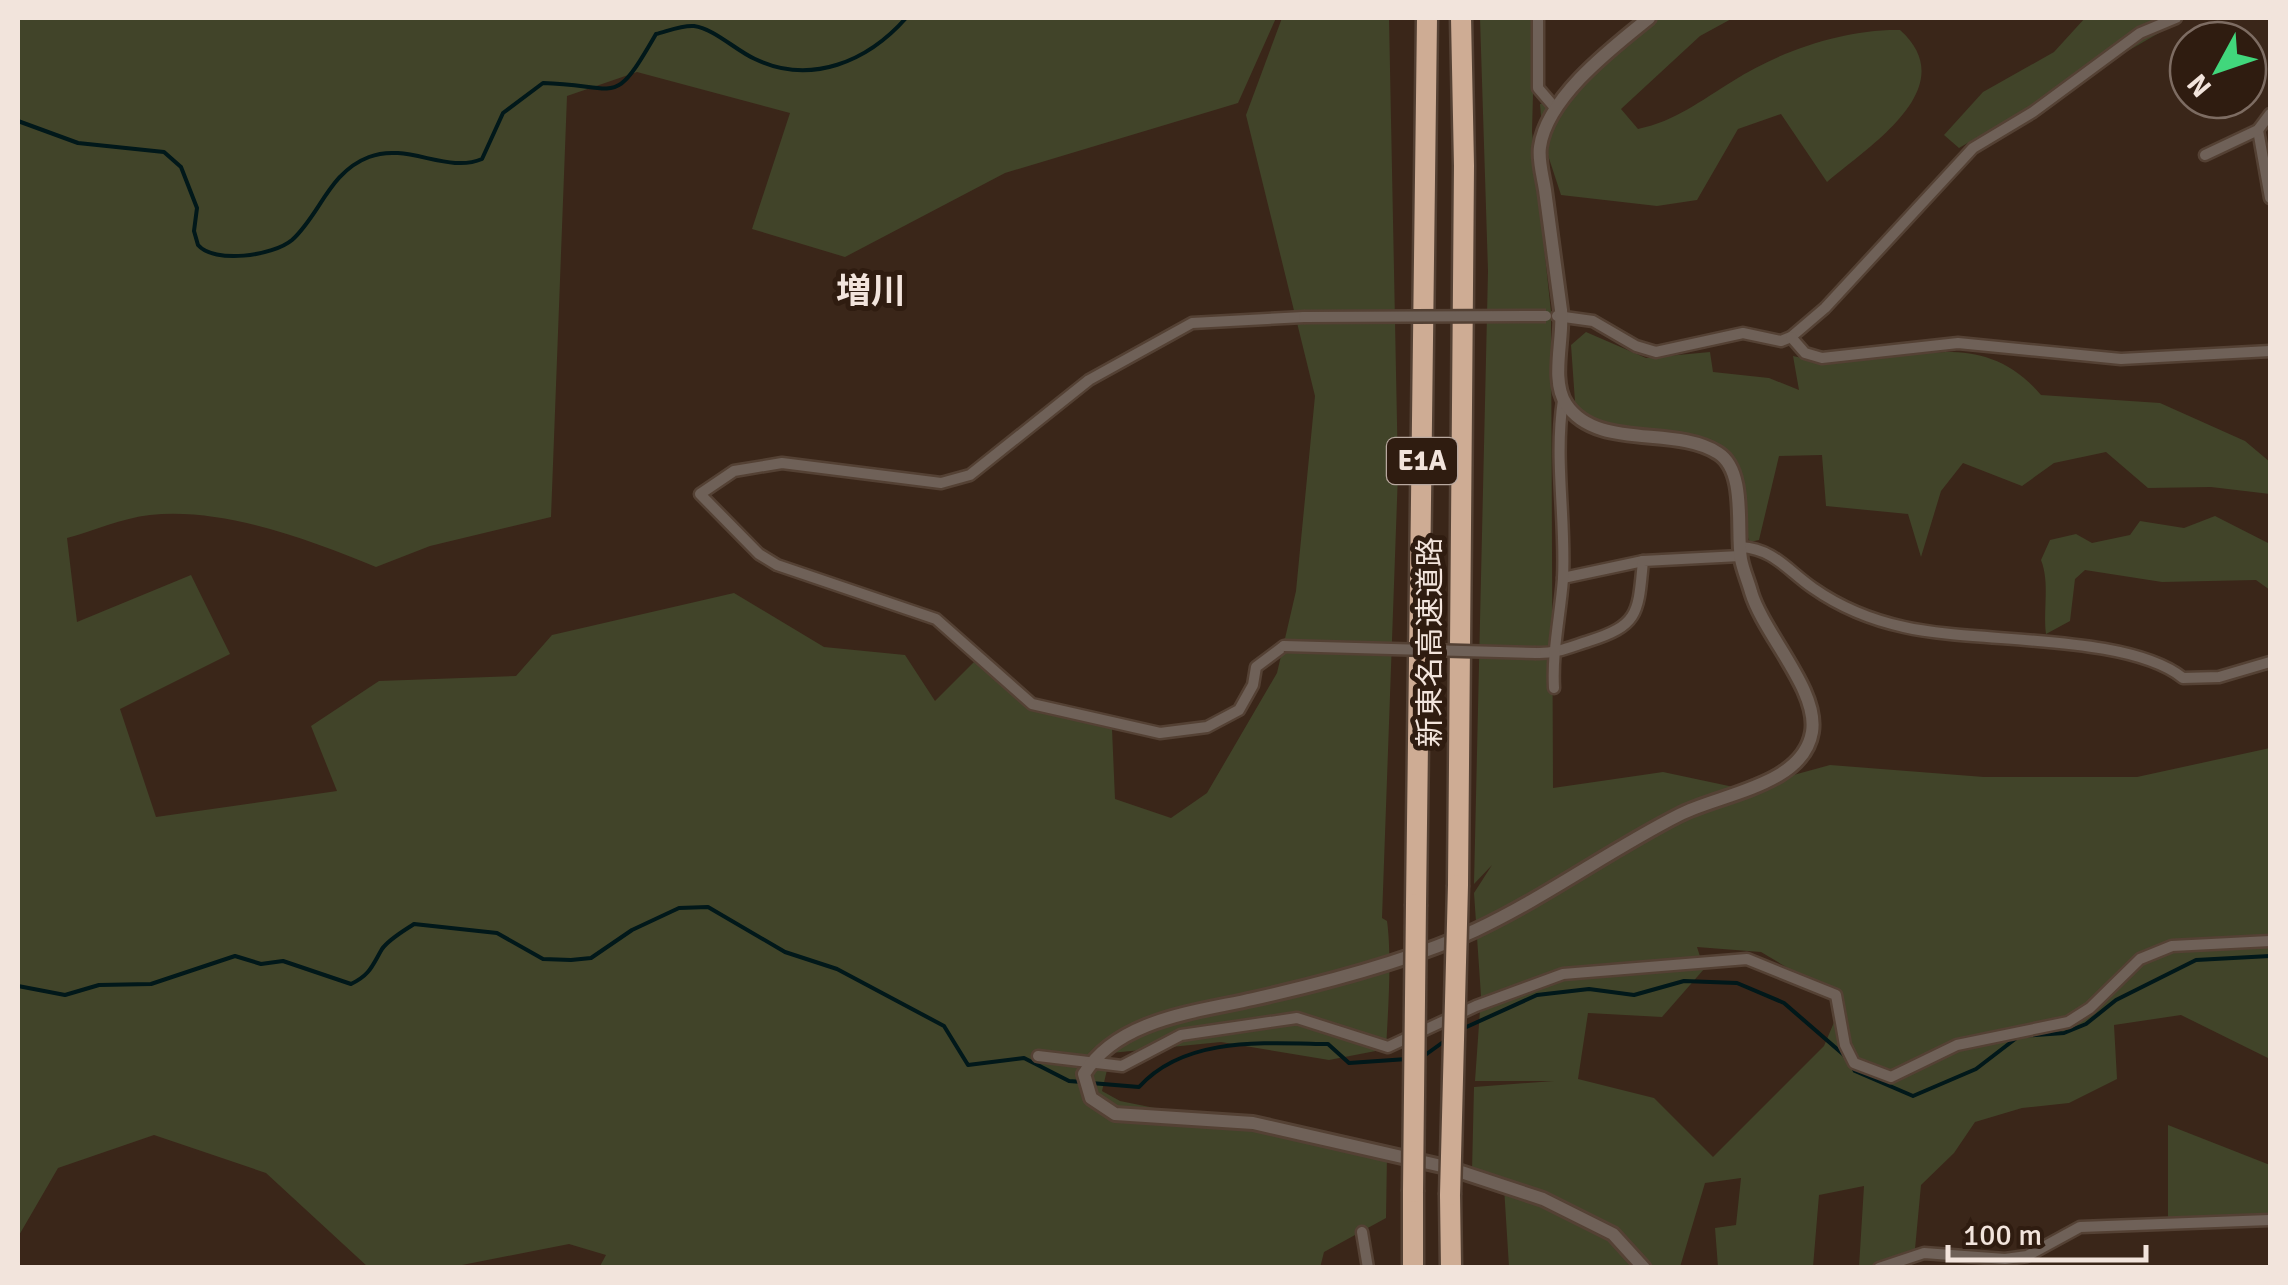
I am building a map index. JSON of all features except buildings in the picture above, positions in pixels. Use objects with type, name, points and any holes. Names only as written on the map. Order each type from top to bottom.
[{"type":"highway","name":"新東名高速道路","points":[[1413,1268],[1428,171],[1426,18]]},
{"type":"highway","name":"新東名高速道路","points":[[1451,1268],[1464,186],[1461,18]]},
{"type":"street","points":[[1538,18],[1538,88],[1556,109]]},
{"type":"street","points":[[1554,688],[1552,654],[1563,578],[1557,436],[1563,400],[1562,316],[1540,148],[1556,109],[1592,67],[1649,18]]},
{"type":"street","points":[[1643,561],[1634,618],[1624,629],[1552,654],[1284,646],[1256,667],[1253,685],[1239,710],[1208,727],[1160,733],[1032,704],[936,619],[776,565],[758,554],[700,494],[734,471],[782,462],[942,483],[970,475],[1089,380],[1192,324],[1304,317],[1562,316],[1593,321],[1636,346],[1656,352],[1743,333],[1781,341],[1825,308],[1973,148],[2033,112],[2140,33],[2176,18]]},
{"type":"street","points":[[2204,155],[2258,130],[2270,114]]},
{"type":"street","points":[[2258,130],[2270,198]]},
{"type":"street","points":[[1791,337],[1805,353],[1822,358],[1958,343],[2121,360],[2270,351]]},
{"type":"street","points":[[1087,1070],[1122,1038],[1161,1020],[1346,974],[1474,931],[1682,813],[1794,765],[1812,732],[1812,711],[1755,606],[1741,551],[1734,477],[1720,454],[1702,446],[1593,426],[1576,416],[1563,400]]},
{"type":"street","points":[[1563,578],[1643,561],[1768,552],[1837,602],[1908,628],[2093,648],[2168,666],[2183,678],[2220,676],[2270,662]]},
{"type":"street","points":[[1038,1056],[1087,1070],[1122,1066],[1181,1036],[1297,1018],[1388,1047],[1476,1006],[1563,974],[1734,958],[1747,959],[1836,994],[1846,1045],[1854,1063],[1891,1077],[1957,1046],[2068,1022],[2090,1008],[2140,958],[2172,946],[2270,941]]},
{"type":"street","points":[[1087,1070],[1092,1098],[1114,1114],[1253,1124],[1446,1167],[1543,1199],[1613,1234],[1644,1268]]},
{"type":"street","points":[[1879,1268],[1924,1253],[2005,1259],[2027,1256],[2054,1238],[2080,1228],[2270,1220]]},
{"type":"street","points":[[1362,1232],[1368,1268]]},
{"type":"green space","points":[[18,18],[1276,18],[1238,103],[1005,173],[845,257],[752,229],[790,113],[637,72],[567,96],[551,517],[430,546],[376,567],[266,528],[207,516],[150,515],[67,538],[77,622],[191,575],[230,654],[120,709],[156,817],[337,791],[311,726],[379,681],[516,676],[552,635],[734,593],[824,647],[905,655],[935,701],[974,662],[1032,704],[1112,729],[1115,799],[1171,818],[1207,793],[1277,673],[1296,591],[1315,396],[1246,115],[1282,18],[1389,18],[1398,473],[1382,918],[1387,921],[1389,951],[1386,1049],[1329,1060],[1221,1042],[1111,1053],[1102,1091],[1120,1101],[1387,1155],[1386,1218],[1324,1252],[1320,1268],[599,1268],[606,1255],[569,1244],[452,1267],[368,1267],[266,1173],[154,1135],[58,1168],[18,1237]]},
{"type":"green space","points":[[1480,18],[1535,18],[1532,132],[1551,312],[1553,788],[1663,772],[1743,789],[1830,765],[1984,777],[2137,777],[2270,748],[2270,1059],[2181,1015],[2114,1025],[2117,1079],[2069,1103],[2022,1108],[1975,1122],[1954,1153],[1921,1185],[1915,1249],[1873,1267],[1859,1267],[1864,1186],[1819,1195],[1813,1267],[1718,1267],[1715,1228],[1736,1225],[1741,1178],[1705,1183],[1680,1267],[1509,1267],[1504,1187],[1472,1171],[1474,1087],[1554,1081],[1475,1081],[1481,996],[1474,893],[1492,865],[1474,884],[1488,271]],"holes":[[[1697,947],[1761,952],[1843,1001],[1824,1046],[1713,1157],[1654,1098],[1578,1079],[1588,1013],[1662,1017],[1704,969]]]},
{"type":"green space","points":[[1652,18],[1733,18],[1700,36],[1621,109],[1638,129],[1676,116],[1771,60],[1857,33],[1900,30],[1917,51],[1922,73],[1916,94],[1903,114],[1827,182],[1781,114],[1738,129],[1697,200],[1657,206],[1561,195],[1543,140],[1540,104],[1561,103]]},
{"type":"green space","points":[[2085,18],[2185,18],[2168,20],[2168,28],[1959,148],[1944,135],[1983,92],[2054,52]]},
{"type":"green space","points":[[1586,332],[1646,358],[1710,352],[1713,372],[1769,378],[1799,390],[1793,356],[1827,361],[1956,352],[1986,357],[2014,370],[2041,395],[2160,403],[2245,441],[2270,462],[2270,494],[2211,487],[2148,488],[2106,452],[2054,463],[2022,486],[1963,463],[1941,491],[1921,557],[1908,514],[1826,506],[1822,455],[1779,456],[1759,540],[1750,542],[1738,516],[1728,457],[1576,416],[1571,345]]},
{"type":"green space","points":[[2215,516],[2270,544],[2270,590],[2256,580],[2162,582],[2085,570],[2075,579],[2070,621],[2046,634],[2041,560],[2050,540],[2076,534],[2092,543],[2130,535],[2140,521],[2184,528]]},
{"type":"green space","points":[[2168,1125],[2270,1165],[2270,1219],[2168,1226]]},
{"type":"waterway","points":[[18,121],[78,143],[164,152],[181,167],[197,208],[194,231],[198,245],[217,254],[244,256],[272,250],[292,240],[334,183],[355,164],[383,153],[455,163],[482,159],[503,113],[543,83],[612,88],[631,74],[656,34],[694,26],[776,67],[817,69],[856,57],[906,18]]},
{"type":"waterway","points":[[18,986],[65,995],[99,985],[151,984],[235,956],[261,964],[283,961],[351,984],[367,973],[389,942],[414,924],[497,933],[543,959],[591,958],[632,930],[679,908],[708,907],[785,952],[837,969],[944,1026],[968,1065],[1024,1058],[1069,1081],[1082,1082]]},
{"type":"waterway","points":[[1462,1029],[1537,995],[1589,989],[1634,995],[1684,981],[1737,983],[1784,1003],[1844,1055],[1855,1071],[1913,1096],[1976,1069],[2019,1036],[2064,1033],[2086,1024],[2116,1000],[2196,960],[2270,956]]},
{"type":"waterway","points":[[1421,1058],[1446,1040]]},
{"type":"waterway","points":[[1091,1083],[1139,1087],[1158,1070],[1179,1059],[1202,1051],[1252,1044],[1328,1044],[1349,1063],[1407,1059]]},
{"type":"district","name":"増川","points":[[871,291]]}]
